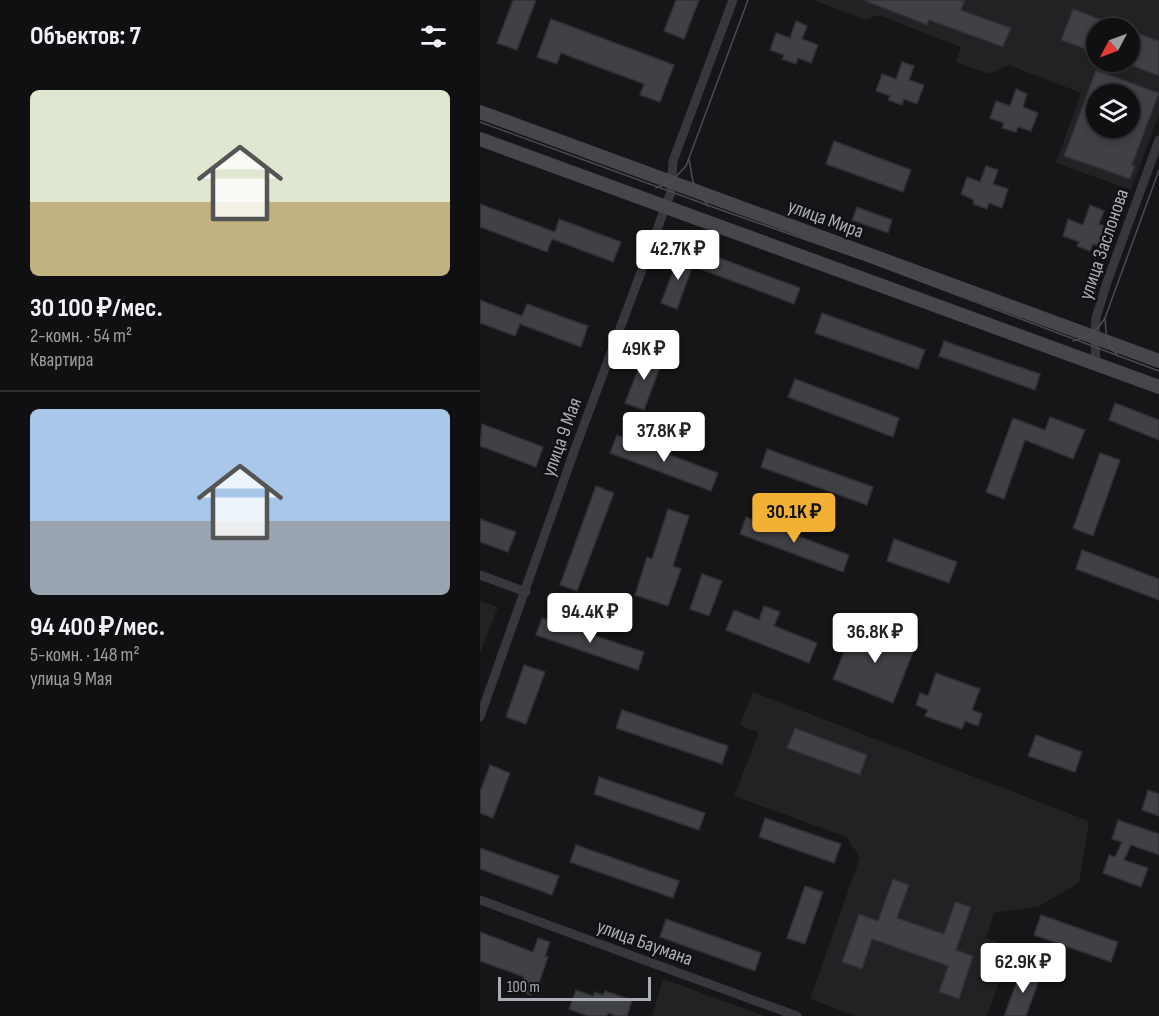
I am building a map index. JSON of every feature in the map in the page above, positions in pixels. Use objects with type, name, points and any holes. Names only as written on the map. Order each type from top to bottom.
[{"type":"main road","name":"улица Мира","points":[[480,112],[1159,361]]},
{"type":"main road","points":[[480,138],[1159,387]]},
{"type":"street","name":"улица 9 Мая","points":[[480,717],[576,446],[665,207],[670,192],[673,161],[733,0]]},
{"type":"street","name":"улица Заслонова","points":[[1096,364],[1096,318],[1159,140]]},
{"type":"street","points":[[480,575],[526,592]]},
{"type":"street","name":"улица Баумана","points":[[480,900],[797,1016]]},
{"type":"shaded area","points":[[813,0],[1159,0],[1159,114],[1131,190],[1056,163],[1081,93],[1009,65],[989,74],[956,62],[961,47],[878,15],[866,20]]},
{"type":"shaded area","points":[[480,601],[498,607],[480,653]]},
{"type":"shaded area","points":[[753,692],[1089,821],[1079,883],[1039,906],[994,913],[986,937],[1011,948],[987,1016],[856,1016],[810,999],[860,857],[846,837],[734,796],[759,733],[740,725]]},
{"type":"shaded area","points":[[663,979],[765,1016],[652,1016]]},
{"type":"building","points":[[513,0],[536,0],[517,50],[497,43]]},
{"type":"building","points":[[676,0],[699,0],[684,39],[664,31]]},
{"type":"building","points":[[863,0],[965,0],[961,10],[1011,28],[1003,47],[929,20],[927,25]]},
{"type":"building","points":[[1073,9],[1097,18],[1086,18],[1086,49],[1061,40]]},
{"type":"building","points":[[551,19],[674,65],[660,102],[640,95],[644,84],[561,53],[557,64],[537,57]]},
{"type":"building","points":[[796,21],[807,26],[802,39],[818,45],[811,63],[798,58],[796,64],[782,59],[784,55],[770,50],[776,33],[790,38]]},
{"type":"building","points":[[1140,34],[1159,41],[1159,76],[1140,69]]},
{"type":"building","points":[[902,62],[914,66],[909,80],[924,85],[917,104],[904,99],[902,105],[888,100],[890,96],[876,91],[882,74],[896,79]]},
{"type":"building","points":[[1095,72],[1101,72],[1134,84],[1091,84]]},
{"type":"building","points":[[1140,86],[1159,93],[1132,165],[1135,166],[1130,179],[1064,156],[1086,97],[1086,138],[1140,138]]},
{"type":"building","points":[[1016,89],[1027,94],[1023,107],[1038,113],[1031,131],[1018,127],[1016,132],[1002,128],[1004,123],[990,118],[996,101],[1010,106]]},
{"type":"building","points":[[834,141],[911,170],[903,192],[826,164]]},
{"type":"building","points":[[986,166],[998,170],[993,184],[1008,189],[1002,208],[989,203],[987,209],[973,204],[974,200],[961,194],[967,177],[980,182]]},
{"type":"building","points":[[480,204],[555,232],[559,219],[621,242],[613,262],[552,239],[547,252],[480,227]]},
{"type":"building","points":[[1090,205],[1104,211],[1099,224],[1113,229],[1106,249],[1093,244],[1090,251],[1077,246],[1079,242],[1063,236],[1068,219],[1083,225]]},
{"type":"building","points":[[857,207],[892,220],[888,233],[852,220]]},
{"type":"building","points":[[701,251],[800,288],[794,304],[695,267]]},
{"type":"building","points":[[680,253],[695,259],[677,309],[661,303]]},
{"type":"building","points":[[480,300],[522,316],[527,304],[588,326],[581,347],[520,324],[515,336],[480,323]]},
{"type":"building","points":[[822,313],[925,350],[918,369],[815,333]]},
{"type":"building","points":[[944,341],[1040,374],[1035,390],[939,356]]},
{"type":"building","points":[[645,352],[663,359],[644,410],[625,403]]},
{"type":"building","points":[[795,379],[899,418],[893,437],[788,397]]},
{"type":"building","points":[[1115,403],[1159,420],[1159,440],[1109,420]]},
{"type":"building","points":[[1050,417],[1085,430],[1073,459],[1025,440],[1004,499],[986,492],[1013,418],[1045,430]]},
{"type":"building","points":[[482,424],[543,447],[536,467],[480,446]]},
{"type":"building","points":[[617,435],[718,473],[711,491],[610,453]]},
{"type":"building","points":[[767,449],[873,487],[867,505],[761,467]]},
{"type":"building","points":[[1100,453],[1120,460],[1093,536],[1073,528]]},
{"type":"building","points":[[596,486],[614,493],[577,591],[560,585]]},
{"type":"building","points":[[668,509],[689,516],[673,566],[681,569],[668,606],[635,595],[647,557],[652,559]]},
{"type":"building","points":[[746,517],[849,555],[843,572],[740,534]]},
{"type":"building","points":[[480,519],[516,532],[508,552],[480,542]]},
{"type":"building","points":[[894,539],[957,562],[949,583],[887,561]]},
{"type":"building","points":[[1082,550],[1159,579],[1159,600],[1076,569]]},
{"type":"building","points":[[702,574],[722,581],[709,616],[690,609]]},
{"type":"building","points":[[764,606],[780,612],[774,626],[817,643],[809,663],[726,630],[734,610],[759,620]]},
{"type":"building","points":[[542,618],[644,652],[638,670],[536,635]]},
{"type":"building","points":[[868,628],[915,647],[893,703],[833,679],[851,634],[864,639]]},
{"type":"building","points":[[524,665],[545,672],[526,724],[506,717]]},
{"type":"building","points":[[936,673],[980,689],[972,710],[982,714],[978,726],[965,721],[962,729],[925,716],[928,710],[916,705],[920,693],[928,696]]},
{"type":"building","points":[[622,710],[728,746],[722,764],[616,728]]},
{"type":"building","points":[[795,728],[867,755],[860,775],[787,748]]},
{"type":"building","points":[[1036,735],[1082,752],[1075,772],[1028,756]]},
{"type":"building","points":[[490,765],[510,773],[493,818],[480,813],[480,792]]},
{"type":"building","points":[[599,777],[705,813],[699,830],[594,794]]},
{"type":"building","points":[[1148,790],[1159,794],[1159,816],[1142,810]]},
{"type":"building","points":[[765,818],[841,844],[834,863],[759,837]]},
{"type":"building","points":[[1118,820],[1159,834],[1159,855],[1131,845],[1124,860],[1148,868],[1141,887],[1103,873],[1109,855],[1115,857],[1122,842],[1112,839]]},
{"type":"building","points":[[576,845],[679,881],[673,898],[570,862]]},
{"type":"building","points":[[480,848],[559,876],[552,895],[480,869]]},
{"type":"building","points":[[893,879],[909,885],[897,918],[944,934],[955,902],[971,907],[956,950],[973,956],[959,999],[939,992],[948,966],[872,939],[862,969],[842,962],[859,914],[878,921]]},
{"type":"building","points":[[805,886],[823,892],[805,944],[787,938]]},
{"type":"building","points":[[1041,915],[1118,942],[1111,962],[1034,935]]},
{"type":"building","points":[[666,919],[761,953],[755,971],[660,937]]},
{"type":"building","points":[[480,932],[533,952],[538,938],[550,942],[545,956],[548,957],[539,983],[536,982],[531,995],[519,990],[524,977],[480,961]]},
{"type":"building","points":[[1022,968],[1041,975],[1026,1016],[1004,1016]]},
{"type":"building","points":[[576,990],[593,996],[595,992],[603,995],[605,991],[632,1000],[627,1016],[608,1013],[607,1016],[588,1016],[569,1009]]},
{"type":"tram line","points":[[656,188],[671,182],[686,166],[748,0]]},
{"type":"tram line","points":[[480,122],[864,260],[1159,371]]},
{"type":"tram line","points":[[689,159],[693,182],[708,206]]},
{"type":"tram line","points":[[1073,341],[1092,333],[1105,318],[1159,170]]},
{"type":"tram line","points":[[1105,318],[1107,342],[1118,356]]}]
